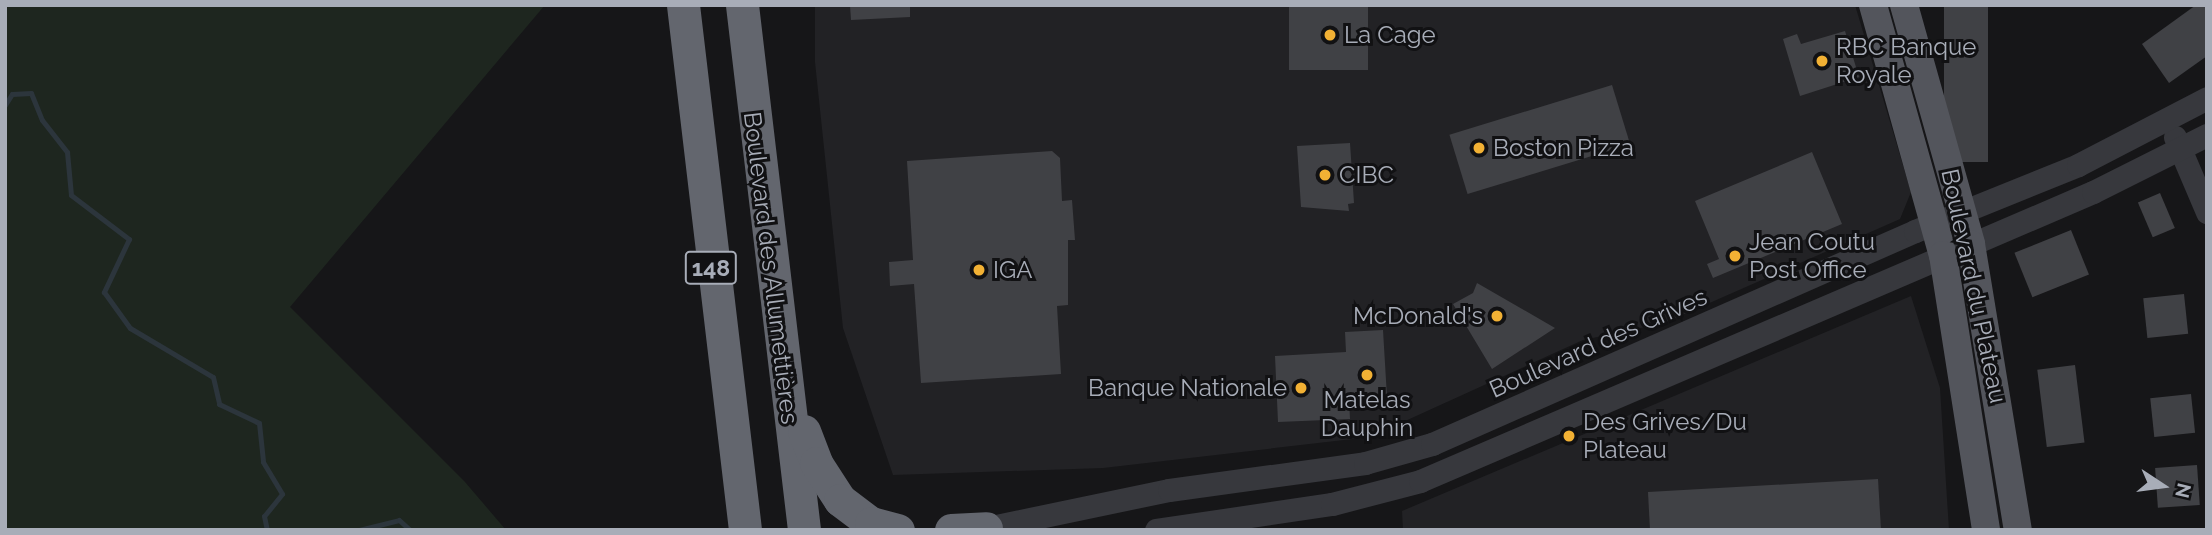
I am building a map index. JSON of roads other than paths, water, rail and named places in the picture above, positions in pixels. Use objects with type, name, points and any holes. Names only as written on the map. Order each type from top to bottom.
[{"type":"highway","name":"148","points":[[683,5],[745,530]]},
{"type":"highway","name":"Boulevard des Allumettières","points":[[743,5],[804,530]]},
{"type":"highway","points":[[783,356],[806,437],[827,483],[871,523],[898,530]]},
{"type":"highway","points":[[951,530],[981,529]]},
{"type":"main road","name":"Boulevard du Plateau","points":[[1873,5],[1943,255],[1986,530]]},
{"type":"main road","name":"Boulevard du Plateau","points":[[1904,5],[1970,244],[2018,530]]},
{"type":"street","name":"Boulevard des Grives","points":[[981,529],[1169,490],[1405,453],[1963,212],[2168,120],[2207,98]]},
{"type":"street","points":[[2168,120],[2207,212]]},
{"type":"street","points":[[1156,530],[1332,504],[1420,481],[1612,403],[2181,150],[2207,135]]},
{"type":"waterway","points":[[5,105],[12,94],[31,93],[42,120],[67,152],[71,195],[129,239],[104,292],[130,328],[213,377],[219,404],[259,423],[263,462],[282,494],[264,516],[267,530]]},
{"type":"waterway","points":[[359,530],[399,520],[410,530]]},
{"type":"place","name":"La Cage","points":[[1330,35]]},
{"type":"place","name":"RBC Banque Royale","points":[[1822,61]]},
{"type":"place","name":"Boston Pizza","points":[[1479,148]]},
{"type":"place","name":"CIBC","points":[[1325,175]]},
{"type":"place","name":"Jean Coutu Post Office","points":[[1735,256]]},
{"type":"place","name":"IGA","points":[[979,270]]},
{"type":"place","name":"McDonald's","points":[[1497,316]]},
{"type":"place","name":"Matelas Dauphin","points":[[1367,375]]},
{"type":"place","name":"Banque Nationale","points":[[1301,388]]},
{"type":"place","name":"Des Grives/Du Plateau","points":[[1569,436]]}]
